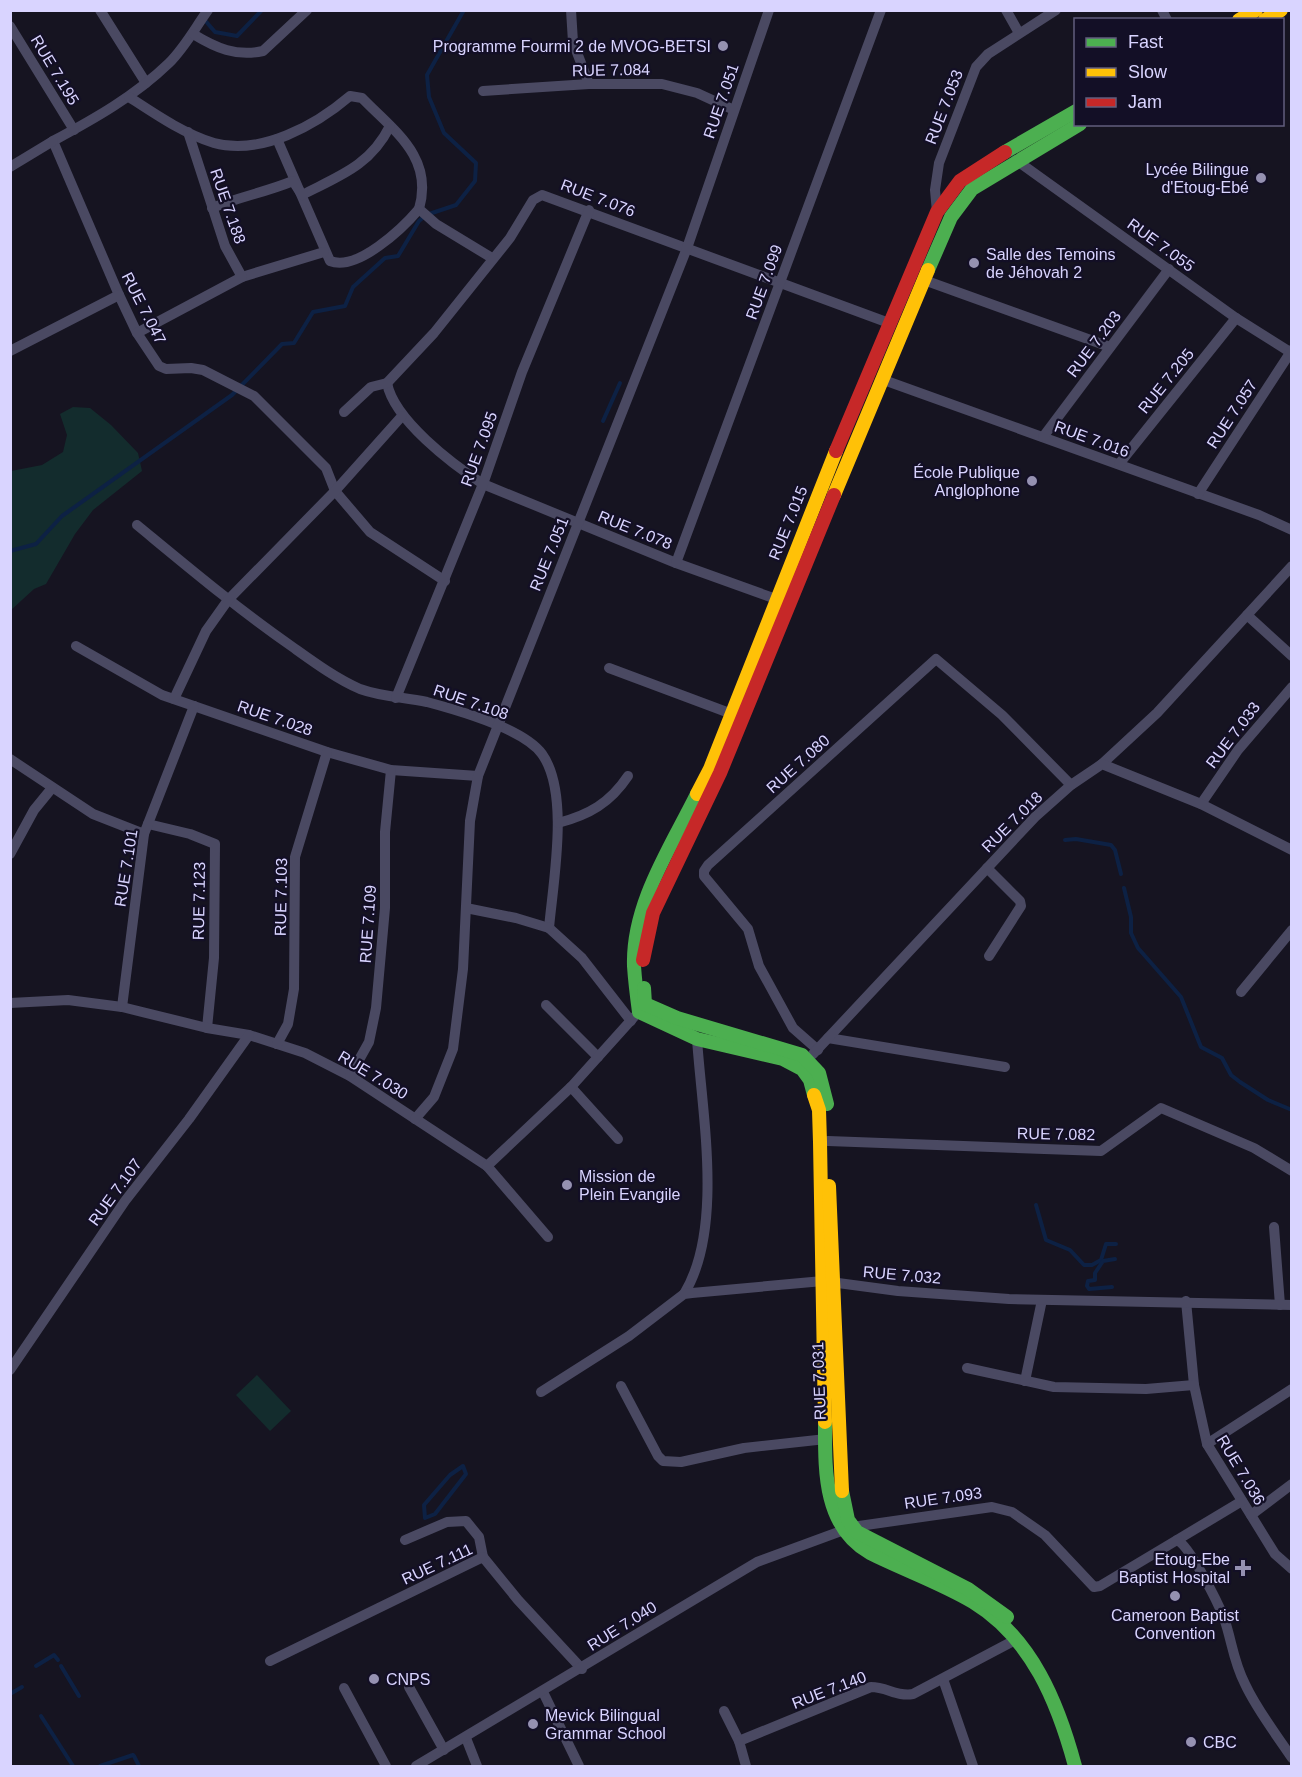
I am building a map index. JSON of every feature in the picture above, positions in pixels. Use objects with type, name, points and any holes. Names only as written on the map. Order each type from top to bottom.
[{"type":"main road","points":[[1242,18],[1256,10]]},
{"type":"main road","name":"RUE 7.015","points":[[638,1012],[634,965],[641,916],[658,872],[710,769],[776,599],[937,212],[960,181],[991,160],[1074,112]]},
{"type":"main road","name":"RUE 7.015","points":[[638,1012],[644,951],[653,913],[720,773],[881,379],[951,217],[972,189],[1016,160],[1076,126]]},
{"type":"main road","points":[[638,1012],[677,1018],[775,1046],[813,1054]]},
{"type":"main road","name":"RUE 7.031","points":[[638,1012],[697,1039],[783,1059],[802,1069],[810,1080],[819,1110],[839,1471],[847,1529]]},
{"type":"main road","name":"RUE 7.031","points":[[813,1054],[827,1104],[826,1438],[832,1499],[847,1529],[862,1549],[976,1604],[1017,1639],[1035,1664],[1051,1695],[1062,1720],[1075,1767]]},
{"type":"main road","points":[[847,1529],[964,1587],[991,1603],[1010,1619],[1048,1670],[1070,1719],[1083,1767]]},
{"type":"street","points":[[100,10],[146,83]]},
{"type":"street","points":[[194,34],[210,45],[235,53],[255,53],[263,51],[307,10]]},
{"type":"street","points":[[571,10],[573,42],[589,84]]},
{"type":"street","name":"RUE 7.051","points":[[416,1119],[434,1097],[453,1049],[460,1001],[470,821],[478,776],[687,248],[769,10]]},
{"type":"street","name":"RUE 7.099","points":[[676,563],[881,10]]},
{"type":"street","points":[[1006,10],[1019,33]]},
{"type":"street","name":"RUE 7.053","points":[[937,212],[936,174],[967,85],[976,67],[988,54],[1056,10]]},
{"type":"street","points":[[10,167],[129,97],[170,62],[194,34],[201,13]]},
{"type":"street","name":"RUE 7.195","points":[[10,26],[74,130]]},
{"type":"street","name":"RUE 7.084","points":[[483,91],[589,84],[662,84],[697,93],[734,110]]},
{"type":"street","points":[[129,97],[188,132],[216,143],[235,145],[277,139],[319,121],[350,96],[362,98],[416,155],[421,179],[422,199],[419,209],[387,241],[362,255],[336,263],[330,261],[324,252],[277,139]]},
{"type":"street","points":[[302,195],[368,158],[380,147],[390,126]]},
{"type":"street","name":"RUE 7.188","points":[[188,132],[225,246],[242,277]]},
{"type":"street","name":"RUE 7.047","points":[[53,141],[118,295],[137,333],[159,366],[203,370],[254,396],[326,468],[335,491],[370,532],[445,581]]},
{"type":"street","name":"RUE 7.055","points":[[1016,160],[1236,318],[1291,351]]},
{"type":"street","points":[[212,208],[241,196],[260,195],[293,181],[302,195]]},
{"type":"street","name":"RUE 7.076","points":[[345,412],[372,387],[387,383],[434,333],[510,238],[536,197],[548,195],[779,284],[889,323]]},
{"type":"street","points":[[419,209],[436,224],[492,258]]},
{"type":"street","name":"RUE 7.095","points":[[396,698],[409,661],[445,581],[483,484],[522,372],[589,210]]},
{"type":"street","points":[[137,333],[242,277],[324,252]]},
{"type":"street","name":"RUE 7.203","points":[[1043,437],[1169,269]]},
{"type":"street","points":[[924,280],[1110,348]]},
{"type":"street","points":[[10,351],[118,295]]},
{"type":"street","name":"RUE 7.205","points":[[1119,464],[1236,318]]},
{"type":"street","name":"RUE 7.057","points":[[1198,494],[1291,351]]},
{"type":"street","name":"RUE 7.016","points":[[881,379],[1119,464],[1292,530]]},
{"type":"street","name":"RUE 7.078","points":[[387,383],[389,393],[402,416],[464,472],[483,484],[676,563],[776,599]]},
{"type":"street","points":[[174,699],[206,631],[228,600],[335,491],[402,416]]},
{"type":"street","name":"RUE 7.108","points":[[137,525],[228,600],[325,669],[358,688],[396,698],[426,702],[497,725],[520,736],[542,754],[556,799],[558,823],[549,928]]},
{"type":"street","points":[[1292,566],[1157,713],[1102,764],[1201,804],[1292,850]]},
{"type":"street","points":[[1247,615],[1292,656]]},
{"type":"street","name":"RUE 7.028","points":[[76,646],[174,699],[327,752],[391,770],[478,776]]},
{"type":"street","name":"RUE 7.080","points":[[813,1054],[783,1012],[759,966],[748,929],[704,876],[708,865],[936,659],[1002,715],[1071,785]]},
{"type":"street","points":[[609,668],[732,714]]},
{"type":"street","name":"RUE 7.033","points":[[1201,804],[1238,750],[1292,687]]},
{"type":"street","name":"RUE 7.101","points":[[122,1007],[146,829],[194,706]]},
{"type":"street","name":"RUE 7.103","points":[[277,1044],[288,1024],[294,989],[295,858],[327,752]]},
{"type":"street","name":"RUE 7.123","points":[[10,759],[93,814],[146,829],[189,834],[215,844],[214,958],[207,1028]]},
{"type":"street","name":"RUE 7.018","points":[[813,1054],[1035,817],[1071,785],[1102,764]]},
{"type":"street","name":"RUE 7.109","points":[[350,1076],[369,1042],[376,1008],[386,908],[385,832],[391,770]]},
{"type":"street","points":[[558,823],[597,810],[618,791],[628,776]]},
{"type":"street","points":[[10,854],[34,810],[52,788]]},
{"type":"street","points":[[987,868],[1020,901],[1021,906],[989,956]]},
{"type":"street","points":[[466,908],[516,918],[549,928],[638,1012],[571,1087],[487,1166]]},
{"type":"street","points":[[1241,992],[1292,930]]},
{"type":"street","name":"RUE 7.030","points":[[10,1004],[68,1000],[122,1007],[207,1028],[249,1035],[305,1053],[350,1076],[487,1166],[548,1237]]},
{"type":"street","points":[[546,1005],[598,1057]]},
{"type":"street","name":"RUE 7.107","points":[[10,1370],[125,1201],[189,1119],[249,1035]]},
{"type":"street","points":[[828,1038],[1005,1067]]},
{"type":"street","points":[[541,1392],[629,1336],[684,1294],[699,1265],[708,1206],[697,1039]]},
{"type":"street","points":[[571,1087],[618,1139]]},
{"type":"street","name":"RUE 7.082","points":[[828,1141],[1101,1151],[1161,1108],[1254,1148],[1292,1171]]},
{"type":"street","points":[[1274,1227],[1280,1305]]},
{"type":"street","name":"RUE 7.032","points":[[684,1294],[828,1282],[898,1291],[1042,1300],[1186,1301],[1292,1305]]},
{"type":"street","points":[[1024,1381],[1042,1300]]},
{"type":"street","name":"RUE 7.036","points":[[1186,1301],[1194,1385],[1207,1444],[1275,1554],[1292,1569]]},
{"type":"street","points":[[967,1368],[1053,1387],[1146,1389],[1194,1385]]},
{"type":"street","points":[[621,1386],[658,1456],[663,1461],[681,1462],[744,1448],[826,1438]]},
{"type":"street","points":[[1207,1444],[1292,1389]]},
{"type":"street","points":[[1251,1515],[1292,1484]]},
{"type":"street","points":[[1242,1501],[1177,1540],[1196,1562],[1224,1618],[1231,1653],[1246,1686],[1292,1758]]},
{"type":"street","name":"RUE 7.093","points":[[847,1529],[992,1507],[1003,1508],[1045,1535],[1094,1587],[1100,1586],[1177,1540]]},
{"type":"street","points":[[405,1540],[453,1520],[466,1521],[479,1536],[483,1557]]},
{"type":"street","name":"RUE 7.040","points":[[416,1767],[582,1669],[736,1573],[757,1562],[847,1529]]},
{"type":"street","name":"RUE 7.111","points":[[270,1661],[483,1557],[582,1669]]},
{"type":"street","name":"RUE 7.140","points":[[739,1742],[871,1687],[879,1687],[902,1696],[913,1694],[1017,1639]]},
{"type":"street","points":[[944,1679],[973,1767]]},
{"type":"street","points":[[409,1687],[444,1750]]},
{"type":"street","points":[[344,1688],[386,1767]]},
{"type":"street","points":[[543,1692],[579,1767]]},
{"type":"street","points":[[724,1711],[739,1742],[746,1767]]},
{"type":"street","points":[[466,1737],[477,1767]]},
{"type":"green space","points":[[73,407],[90,408],[111,425],[138,453],[142,471],[93,510],[75,534],[46,584],[34,589],[11,610],[11,471],[42,465],[63,452],[67,435],[60,414]]},
{"type":"green space","points":[[257,1375],[291,1411],[270,1431],[236,1395]]},
{"type":"waterway","points":[[203,18],[215,32],[237,36],[262,10]]},
{"type":"waterway","points":[[10,551],[36,544],[62,516],[232,395],[282,344],[294,343],[313,312],[345,306],[353,287],[385,258],[398,256],[419,221],[426,215],[456,205],[475,181],[476,163],[444,133],[429,97],[427,75],[464,10]]},
{"type":"waterway","points":[[603,421],[620,383]]},
{"type":"waterway","points":[[1065,840],[1076,839],[1111,845],[1115,850],[1121,874]]},
{"type":"waterway","points":[[1124,888],[1131,917],[1131,933],[1138,948],[1181,997],[1201,1047],[1222,1058],[1231,1075],[1240,1082],[1268,1100],[1292,1110]]},
{"type":"waterway","points":[[1036,1205],[1046,1240],[1070,1250],[1084,1265],[1092,1265],[1101,1260],[1106,1244],[1116,1244]]},
{"type":"waterway","points":[[1112,1287],[1089,1289],[1087,1286],[1088,1281],[1095,1280],[1095,1273],[1103,1261],[1115,1259]]},
{"type":"waterway","points":[[463,1466],[466,1474],[435,1514],[425,1518],[424,1505],[450,1475],[463,1466]]},
{"type":"waterway","points":[[36,1666],[54,1655],[58,1660]]},
{"type":"waterway","points":[[61,1666],[79,1696]]},
{"type":"waterway","points":[[10,1694],[22,1687]]},
{"type":"waterway","points":[[41,1716],[73,1766]]},
{"type":"waterway","points":[[100,1766],[133,1755]]},
{"type":"waterway","points":[[134,1756],[139,1766]]},
{"type":"traffic: fast","points":[[1005,152],[1074,112]]},
{"type":"traffic: fast","points":[[928,270],[951,217],[972,189],[1077,126]]},
{"type":"traffic: fast","points":[[697,794],[665,855],[639,920],[634,966],[639,1012],[697,1039],[783,1059],[802,1069],[810,1080],[814,1095]]},
{"type":"traffic: fast","points":[[644,988],[645,1004],[677,1018],[802,1055],[819,1073],[827,1104]]},
{"type":"traffic: fast","points":[[825,1422],[825,1459],[830,1495],[843,1528],[855,1542],[870,1553],[973,1602],[994,1617],[1011,1634],[1027,1653],[1051,1696],[1075,1766]]},
{"type":"traffic: fast","points":[[842,1491],[848,1520],[857,1532],[968,1589],[1007,1617]]},
{"type":"traffic: slow","points":[[1242,18],[1256,10]]},
{"type":"traffic: slow","points":[[1268,18],[1281,10]]},
{"type":"traffic: slow","points":[[834,495],[928,270]]},
{"type":"traffic: slow","points":[[697,794],[710,769],[836,451]]},
{"type":"traffic: slow","points":[[814,1095],[819,1110],[825,1422]]},
{"type":"traffic: slow","points":[[829,1186],[842,1491]]},
{"type":"traffic: jam","points":[[836,451],[937,212],[960,181],[1005,152]]},
{"type":"traffic: jam","points":[[643,960],[653,913],[720,773],[834,495]]},
{"type":"place","name":"Programme Fourmi 2 de MVOG-BETSI","points":[[723,46]]},
{"type":"place","name":"Lycée Bilingue d'Etoug-Ebé","points":[[1261,178]]},
{"type":"place","name":"Salle des Temoins de Jéhovah 2","points":[[974,263]]},
{"type":"place","name":"École Publique Anglophone","points":[[1032,481]]},
{"type":"place","name":"Mission de Plein Evangile","points":[[567,1185]]},
{"type":"place","name":"Etoug-Ebe Baptist Hospital","points":[[1243,1568]]},
{"type":"place","name":"Cameroon Baptist Convention","points":[[1175,1596]]},
{"type":"place","name":"CNPS","points":[[374,1679]]},
{"type":"place","name":"Mevick Bilingual Grammar School","points":[[533,1724]]},
{"type":"place","name":"CBC","points":[[1191,1742]]}]
